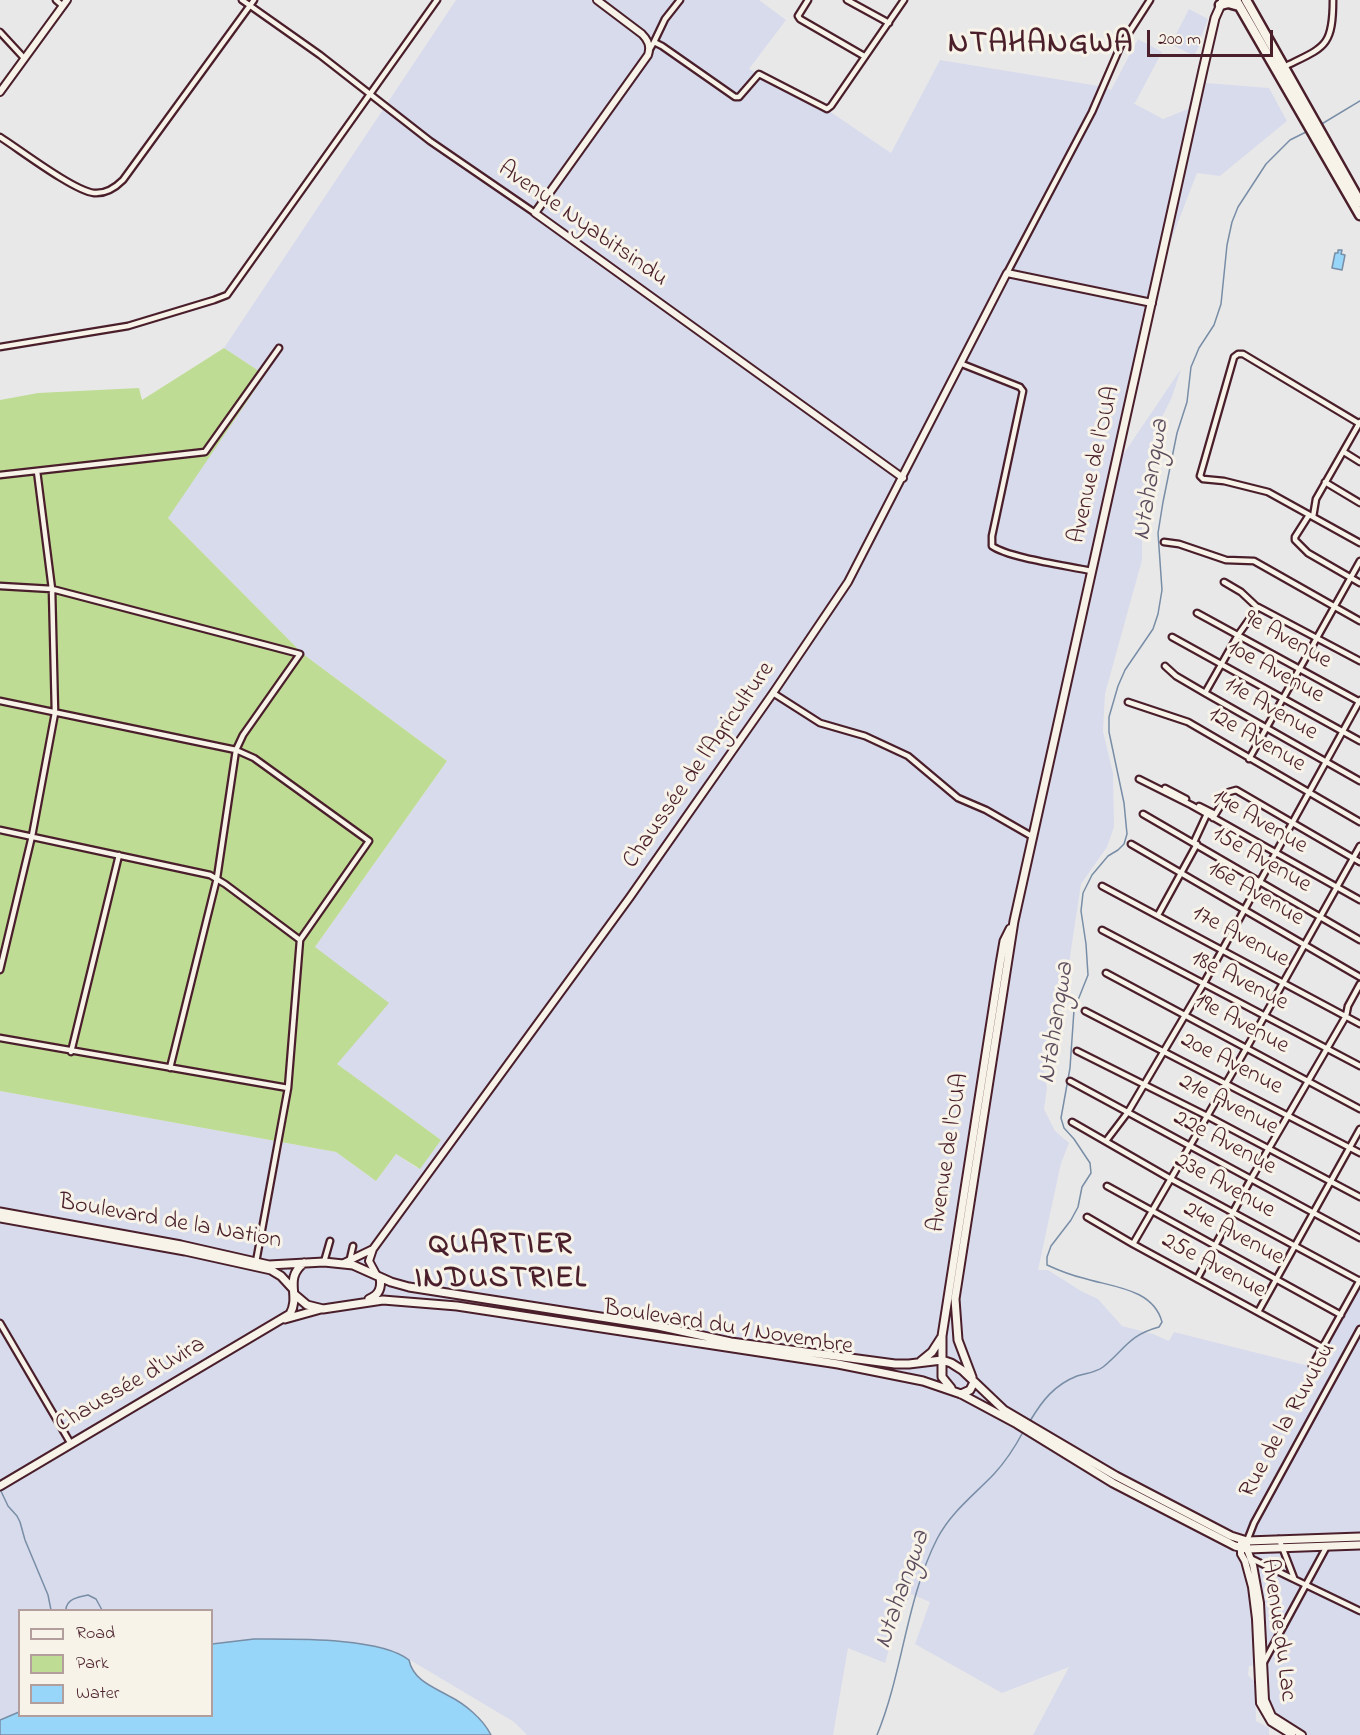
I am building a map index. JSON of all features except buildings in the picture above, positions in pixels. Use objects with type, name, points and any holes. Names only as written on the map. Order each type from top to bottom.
[{"type":"highway","points":[[1220,2],[1240,2],[1321,141],[1360,202]]},
{"type":"highway","points":[[1321,141],[1360,215]]},
{"type":"main road","name":"Avenue de l'OUA","points":[[974,1382],[964,1361],[958,1340],[955,1299],[1003,964],[1004,941],[1014,921],[1220,2]]},
{"type":"main road","name":"Avenue de l'OUA","points":[[953,1390],[942,1377],[942,1336],[1003,964]]},
{"type":"main road","name":"Boulevard de la Nation","points":[[0,1212],[182,1245],[259,1264],[281,1276],[293,1292]]},
{"type":"main road","name":"Boulevard de la Nation","points":[[0,1218],[259,1264],[277,1266],[304,1263]]},
{"type":"main road","name":"Boulevard du 1 Novembre","points":[[304,1263],[347,1261],[378,1276],[409,1287],[658,1326],[731,1342],[895,1364],[942,1360],[962,1370],[993,1401],[1019,1422]]},
{"type":"main road","name":"Boulevard de la Nation","points":[[293,1292],[294,1275],[304,1263]]},
{"type":"main road","points":[[365,1301],[378,1294],[381,1284],[378,1276]]},
{"type":"main road","points":[[293,1292],[307,1305],[323,1309]]},
{"type":"main road","points":[[280,1321],[292,1310],[293,1292]]},
{"type":"main road","name":"Boulevard du 1 Novembre","points":[[323,1309],[383,1300],[457,1306],[813,1360],[953,1390],[1037,1432]]},
{"type":"main road","name":"Chaussée d'Uvira","points":[[1,1485],[280,1321],[323,1309]]},
{"type":"main road","points":[[557,1322],[559,1311]]},
{"type":"main road","points":[[918,1363],[932,1352],[942,1336]]},
{"type":"main road","points":[[813,1360],[814,1352]]},
{"type":"main road","points":[[961,1394],[970,1390],[974,1382]]},
{"type":"main road","points":[[1037,1432],[1176,1508],[1245,1540],[1360,1537]]},
{"type":"main road","points":[[1037,1432],[1113,1483],[1213,1537],[1244,1549],[1360,1545]]},
{"type":"street","points":[[0,92],[65,3],[56,0]]},
{"type":"street","name":"Avenue Nyabitsindu","points":[[242,0],[372,94],[430,141],[535,213],[903,478]]},
{"type":"street","points":[[0,137],[76,187],[92,193],[110,190],[123,180],[254,0]]},
{"type":"street","points":[[0,347],[128,326],[227,295],[437,0]]},
{"type":"street","points":[[597,0],[642,33],[650,49]]},
{"type":"street","points":[[535,213],[648,55],[665,20],[680,0]]},
{"type":"street","points":[[848,0],[888,22]]},
{"type":"street","points":[[654,42],[735,98],[739,97],[759,74],[825,109],[831,106],[904,0]]},
{"type":"street","name":"Chaussée de l'Agriculture","points":[[347,1261],[374,1248],[630,897],[848,582],[1092,112],[1121,45],[1150,0]]},
{"type":"street","points":[[1280,70],[1317,51],[1327,42],[1331,33],[1333,0]]},
{"type":"street","points":[[807,1],[798,16],[800,19],[864,56]]},
{"type":"street","points":[[0,32],[24,58]]},
{"type":"street","points":[[1007,273],[1152,303]]},
{"type":"street","points":[[0,475],[205,452],[279,348]]},
{"type":"street","points":[[1360,543],[1311,516],[1268,492],[1224,481],[1203,479],[1200,476],[1234,357],[1238,354],[1243,354],[1360,423],[1316,499],[1311,516],[1295,540],[1308,553],[1360,583]]},
{"type":"street","points":[[962,364],[1020,387],[1023,391],[992,536],[992,546],[1015,555],[1091,571]]},
{"type":"street","points":[[1344,452],[1360,462]]},
{"type":"street","points":[[0,970],[32,836],[56,713],[52,589],[37,471]]},
{"type":"street","points":[[1325,482],[1360,503]]},
{"type":"street","points":[[1164,542],[1179,544],[1226,561],[1254,561],[1360,621]]},
{"type":"street","points":[[1249,759],[1360,561]]},
{"type":"street","points":[[1224,582],[1241,592],[1258,607],[1360,661]]},
{"type":"street","points":[[0,586],[52,589],[300,654],[243,735],[236,750],[217,878],[170,1068]]},
{"type":"street","points":[[1205,693],[1258,607]]},
{"type":"street","name":"9e Avenue","points":[[1197,613],[1360,701]]},
{"type":"street","name":"10e Avenue","points":[[1172,637],[1360,741]]},
{"type":"street","name":"11e Avenue","points":[[1165,666],[1176,676],[1360,782]]},
{"type":"street","points":[[773,693],[820,723],[865,736],[908,756],[958,798],[992,813],[1033,837]]},
{"type":"street","points":[[0,701],[236,750],[254,758],[369,841],[300,940],[288,1088],[259,1264]]},
{"type":"street","points":[[1106,1141],[1128,1112],[1204,983],[1360,701]]},
{"type":"street","name":"12e Avenue","points":[[1128,702],[1188,723],[1360,822]]},
{"type":"street","name":"14e Avenue","points":[[1139,779],[1214,816],[1276,854],[1360,900]]},
{"type":"street","points":[[1165,788],[1214,816],[1229,792],[1236,790],[1360,862]]},
{"type":"street","name":"15e Avenue","points":[[1143,814],[1360,940]]},
{"type":"street","points":[[1158,915],[1195,843],[1207,814]]},
{"type":"street","points":[[0,830],[204,873],[217,878],[300,940]]},
{"type":"street","name":"16e Avenue","points":[[1131,844],[1360,977]]},
{"type":"street","points":[[1132,1245],[1360,846]]},
{"type":"street","points":[[71,1052],[119,855]]},
{"type":"street","name":"17e Avenue","points":[[1102,886],[1360,1024]]},
{"type":"street","name":"18e Avenue","points":[[1102,930],[1360,1066]]},
{"type":"street","name":"19e Avenue","points":[[1106,973],[1360,1109]]},
{"type":"street","points":[[1197,1280],[1251,1179],[1346,1016],[1348,1006],[1360,984]]},
{"type":"street","name":"20e Avenue","points":[[1085,1011],[1227,1082],[1360,1153]]},
{"type":"street","points":[[0,1038],[288,1088]]},
{"type":"street","name":"21e Avenue","points":[[1077,1051],[1144,1083],[1360,1197]]},
{"type":"street","name":"22e Avenue","points":[[1070,1081],[1360,1238]]},
{"type":"street","name":"23e Avenue","points":[[1072,1122],[1170,1179],[1360,1280]]},
{"type":"street","points":[[1258,1312],[1360,1129]]},
{"type":"street","name":"24e Avenue","points":[[1107,1186],[1341,1315]]},
{"type":"street","name":"25e Avenue","points":[[1087,1217],[1132,1245],[1322,1347]]},
{"type":"street","points":[[324,1262],[330,1241]]},
{"type":"street","points":[[347,1261],[353,1246]]},
{"type":"street","points":[[374,1248],[369,1261],[378,1276]]},
{"type":"street","points":[[1312,1366],[1360,1280]]},
{"type":"street","points":[[0,1323],[71,1444]]},
{"type":"street","name":"Rue de la Ruvubu","points":[[1245,1540],[1360,1329]]},
{"type":"street","points":[[1261,1666],[1332,1537]]},
{"type":"street","points":[[1279,1539],[1294,1578]]},
{"type":"street","points":[[1244,1549],[1245,1540]]},
{"type":"street","name":"Avenue du Lac","points":[[1244,1549],[1250,1558],[1260,1603],[1260,1703],[1271,1722],[1292,1735]]},
{"type":"street","name":"Avenue du Lac","points":[[1244,1549],[1252,1587],[1267,1707],[1276,1719],[1302,1735]]},
{"type":"street","points":[[1250,1558],[1360,1611]]},
{"type":"shaded area","points":[[456,0],[759,0],[786,20],[749,69],[832,113],[891,153],[940,60],[1105,87],[1111,90],[1138,39],[1162,52],[1133,103],[1163,119],[1188,109],[1195,82],[1178,183],[1206,83],[1269,88],[1287,121],[1220,176],[1197,173],[1157,277],[1116,465],[1181,369],[1172,397],[1156,429],[1142,504],[1142,560],[1105,694],[1103,731],[1113,773],[1114,827],[1107,847],[1081,884],[1064,996],[1058,1019],[1042,1047],[1047,1088],[1044,1109],[1055,1131],[1069,1143],[1061,1163],[1038,1270],[1048,1270],[1098,1299],[1122,1326],[1153,1334],[1169,1341],[1174,1332],[1309,1366],[1360,1276],[1360,1735],[1303,1735],[1280,1720],[1270,1708],[1266,1665],[1249,1666],[1248,1675],[1255,1682],[1256,1721],[1269,1728],[1269,1735],[1033,1735],[1069,1667],[1002,1693],[915,1644],[930,1602],[911,1594],[896,1625],[885,1663],[848,1648],[833,1735],[527,1735],[514,1722],[395,1651],[359,1644],[287,1639],[254,1639],[213,1644],[213,1609],[18,1609],[18,1712],[0,1720],[0,1091],[336,1152],[376,1181],[396,1154],[417,1168],[441,1140],[336,1064],[315,947],[447,761],[303,654],[167,517],[265,375],[224,348]]},
{"type":"shaded area","points":[[1189,9],[1208,19],[1200,40],[1202,41],[1194,56],[1171,44]]},
{"type":"green space","points":[[224,348],[265,375],[168,518],[303,654],[447,761],[315,947],[389,1003],[337,1064],[441,1140],[420,1169],[396,1154],[376,1181],[336,1152],[0,1091],[0,400],[38,393],[139,388],[142,400]]},
{"type":"water","points":[[1338,250],[1342,250],[1341,254],[1345,255],[1342,270],[1332,268],[1335,253],[1338,253]]},
{"type":"water","points":[[254,1639],[290,1639],[357,1643],[396,1652],[409,1660],[415,1673],[424,1682],[473,1712],[491,1735],[0,1735],[0,1720],[18,1712],[18,1717],[213,1717],[213,1644]]},
{"type":"waterway","name":"Ntahangwa","points":[[1320,125],[1360,101]]},
{"type":"waterway","name":"Ntahangwa","points":[[1030,1421],[1044,1400],[1055,1389],[1077,1376],[1100,1369],[1134,1338],[1159,1327],[1162,1322],[1150,1302],[1130,1291],[1047,1265],[1051,1246],[1071,1220],[1078,1207],[1082,1187],[1091,1173],[1090,1163],[1064,1128],[1061,1118],[1070,1068],[1074,1010],[1088,975],[1081,911],[1083,893],[1092,875],[1108,856],[1124,844],[1127,834],[1124,803],[1109,732],[1109,717],[1125,670],[1153,629],[1158,614],[1162,590],[1158,533],[1163,502],[1177,433],[1187,402],[1191,367],[1199,348],[1214,325],[1221,304],[1227,245],[1232,222],[1238,207],[1266,164],[1290,140],[1308,131]]},
{"type":"waterway","name":"Ntahangwa","points":[[877,1735],[893,1686],[918,1586],[937,1539],[956,1512],[994,1474],[1023,1432]]},
{"type":"waterway","points":[[0,1489],[8,1506],[20,1522],[48,1595],[51,1609]]},
{"type":"waterway","points":[[66,1609],[70,1601],[88,1595],[96,1599],[101,1609]]},
{"type":"district","name":"NTAHANGWA","points":[[1041,46]]},
{"type":"district","name":"QUARTIER INDUSTRIEL","points":[[501,1264]]}]
